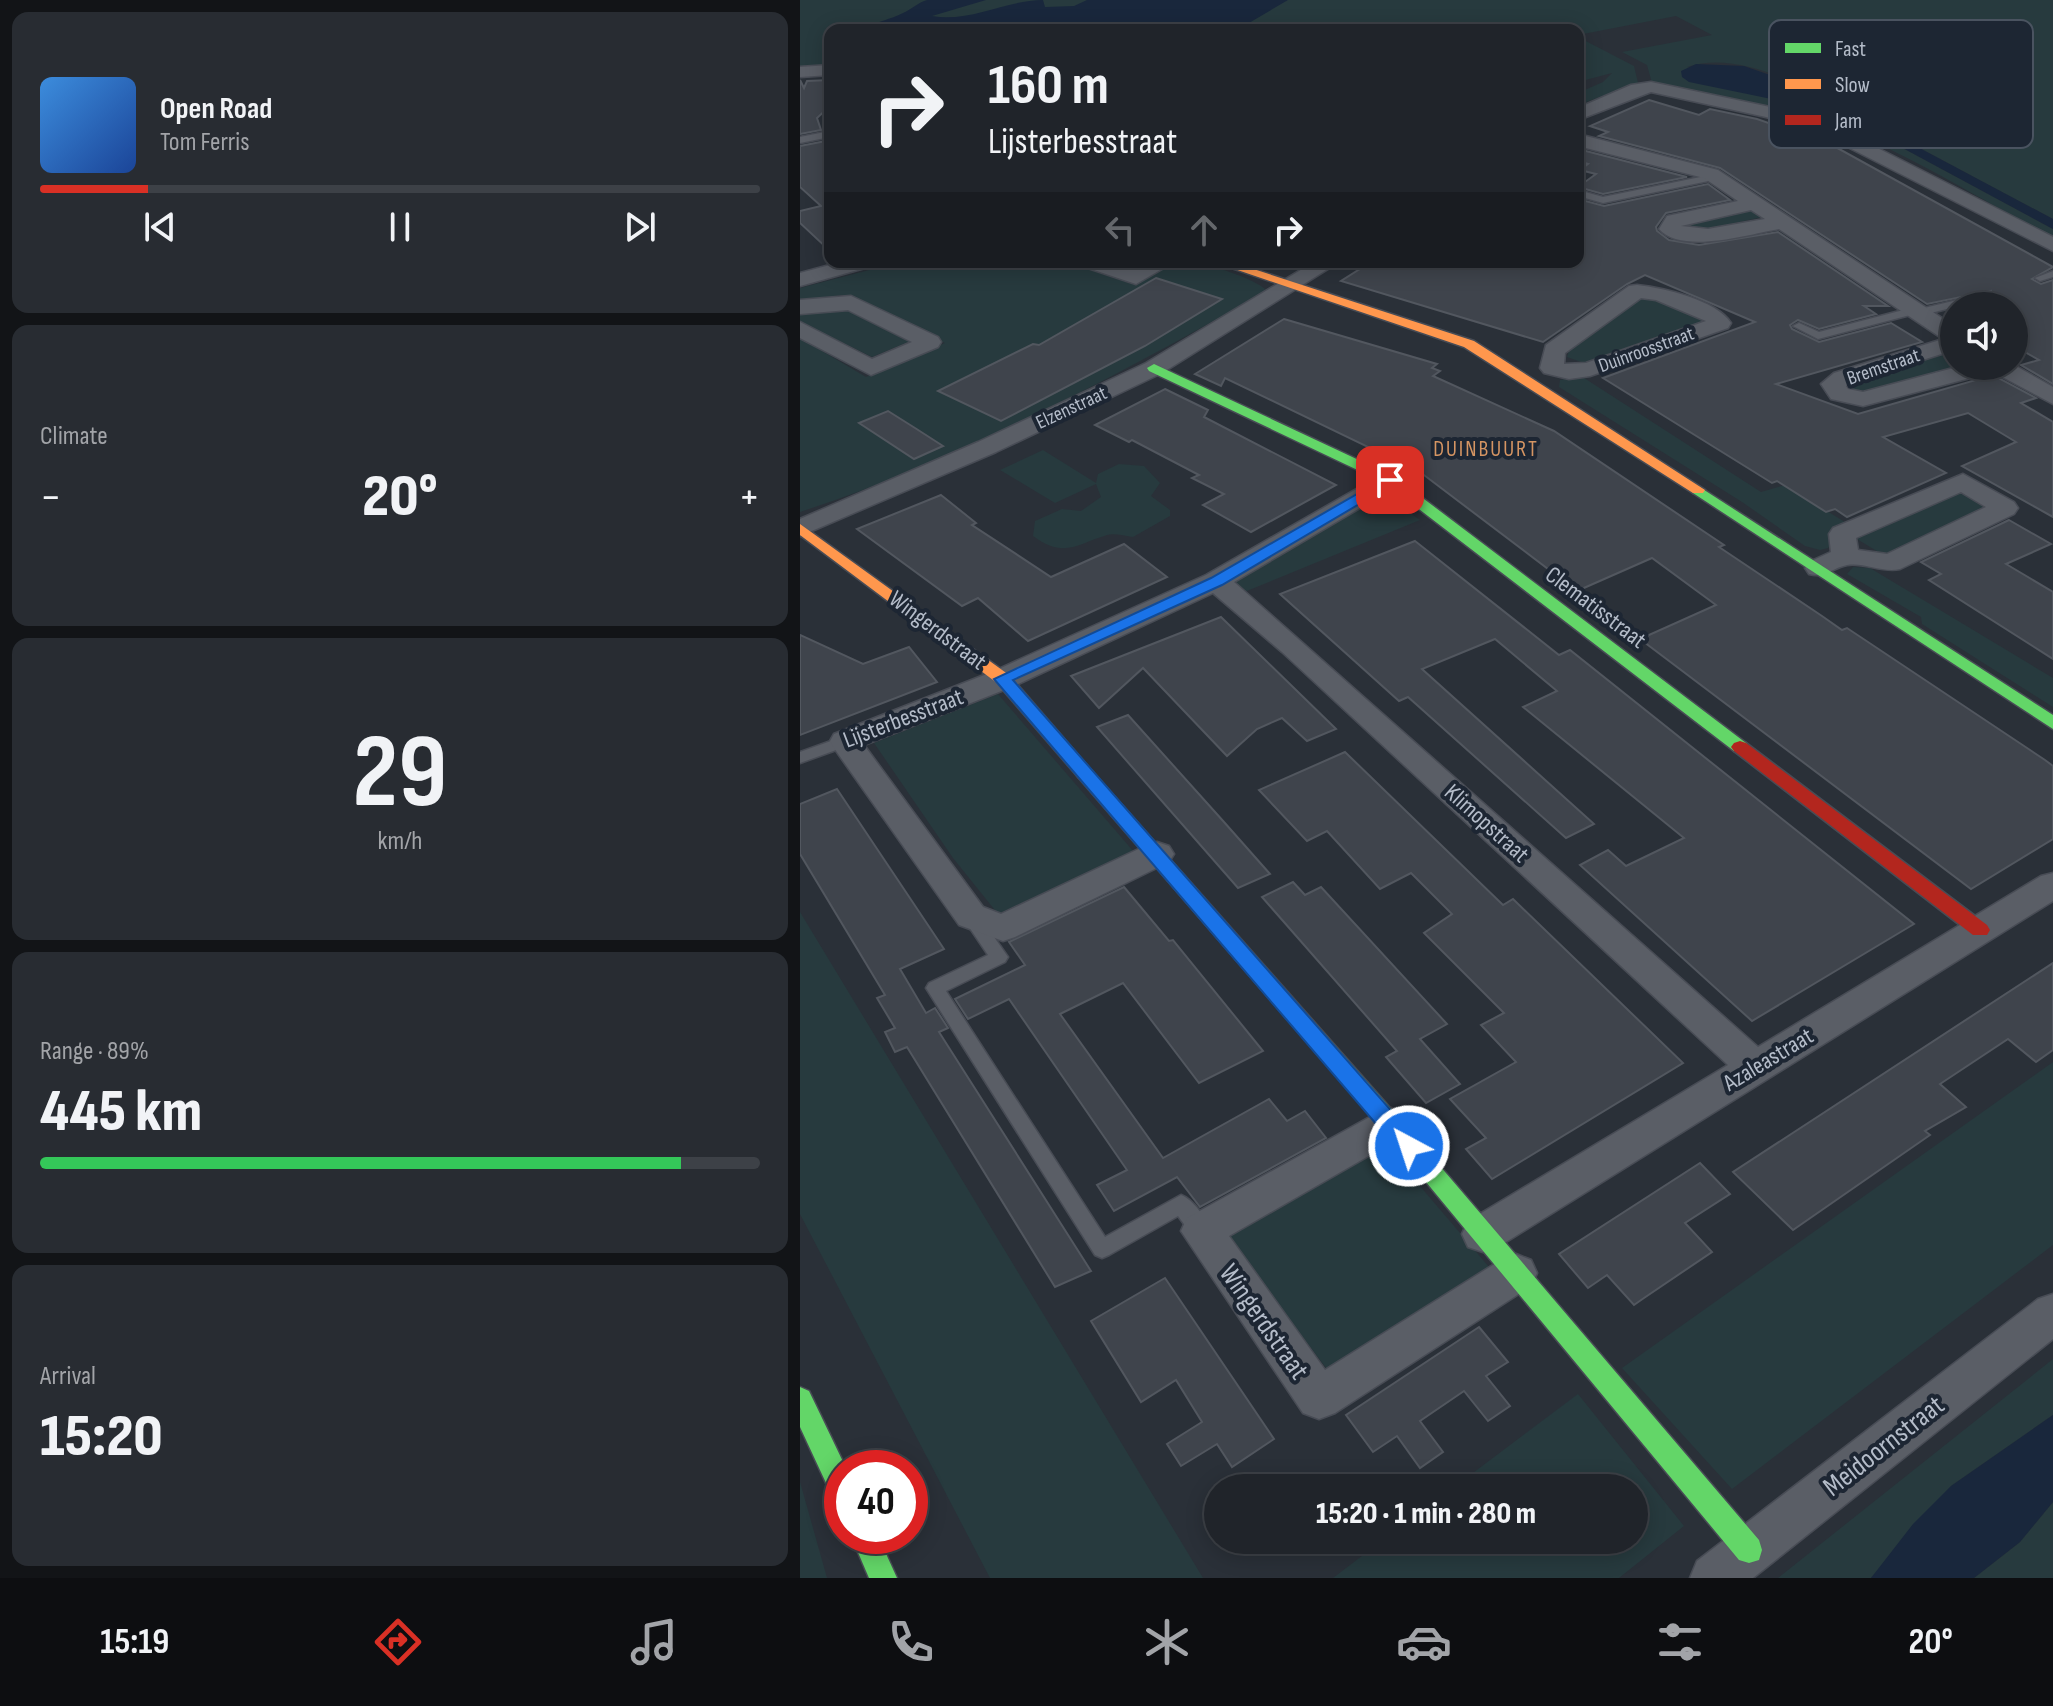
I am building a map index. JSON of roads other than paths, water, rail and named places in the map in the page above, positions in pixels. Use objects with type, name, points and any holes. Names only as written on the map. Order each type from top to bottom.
[{"type":"street","points":[[800,72],[824,70]]},
{"type":"street","points":[[1584,112],[1637,89],[1651,87],[1769,112]]},
{"type":"street","name":"Bremstraat","points":[[1584,142],[1715,177],[1940,327]]},
{"type":"street","points":[[1863,148],[2053,245]]},
{"type":"street","points":[[1755,203],[1674,220],[1669,229],[1679,235],[1701,235],[1782,222]]},
{"type":"street","points":[[800,280],[843,268]]},
{"type":"street","points":[[1107,268],[1136,278],[1154,268]]},
{"type":"street","points":[[1240,268],[1469,344],[1819,568],[2053,723]]},
{"type":"street","name":"Elzenstraat","points":[[800,528],[987,447],[1154,368],[1319,268]]},
{"type":"street","name":"Duinroosstraat","points":[[1523,378],[1552,368],[1569,372],[1590,369],[1720,323],[1716,317],[1660,294],[1637,291],[1554,350],[1552,368]]},
{"type":"street","points":[[800,307],[851,303],[930,342],[871,368],[800,329]]},
{"type":"street","name":"Bremstraat","points":[[1940,347],[1842,378],[1833,384],[1839,394],[1863,399],[1940,379]]},
{"type":"street","name":"Clematisstraat","points":[[1154,368],[1390,480],[1980,930]]},
{"type":"street","points":[[2023,380],[2053,397]]},
{"type":"street","name":"Lijsterbesstraat","points":[[845,741],[1003,679],[1216,581],[1390,480]]},
{"type":"street","points":[[1819,568],[1845,556],[1890,563],[2005,508],[1963,482],[1842,534],[1845,556]]},
{"type":"street","name":"Wingerdstraat","points":[[800,528],[1003,679],[1391,1124],[1516,1273],[1731,1564]]},
{"type":"street","name":"Klimopstraat","points":[[1216,581],[1292,646],[1755,1067]]},
{"type":"street","points":[[845,741],[971,916],[1003,928],[1157,854]]},
{"type":"street","name":"Azaleastraat","points":[[1483,1234],[2053,885]]},
{"type":"street","points":[[1202,1231],[1391,1124]]},
{"type":"street","name":"Wingerdstraat","points":[[1202,1231],[1319,1398],[1516,1273]]},
{"type":"street","name":"Meidoornstraat","points":[[1731,1564],[2053,1313]]},
{"type":"street","points":[[800,1399],[824,1450]]},
{"type":"street","points":[[872,1554],[883,1578]]},
{"type":"lane","points":[[800,140],[824,135]]},
{"type":"lane","points":[[1584,195],[1603,200],[1715,177]]},
{"type":"lane","points":[[2040,278],[2053,274]]},
{"type":"lane","points":[[1799,326],[1818,336],[1940,307]]},
{"type":"lane","name":"Lijsterbesstraat","points":[[800,758],[845,741]]},
{"type":"lane","points":[[971,916],[999,957],[935,988],[1102,1249],[1181,1204],[1202,1231]]},
{"type":"water","points":[[927,0],[986,0],[932,16],[946,17],[1043,0],[1045,7],[1074,6],[1087,0],[1288,0],[1247,24],[875,24]]},
{"type":"water","points":[[1696,64],[1744,66],[1769,75],[1769,98],[1689,82],[1682,77],[1681,71]]},
{"type":"water","points":[[1903,148],[1920,148],[2053,219],[2053,229]]},
{"type":"water","points":[[2053,1415],[2053,1502],[2020,1542],[1974,1578],[1871,1578],[1913,1524],[1951,1486]]},
{"type":"district","name":"DUINBUURT","points":[[1486,448]]}]
